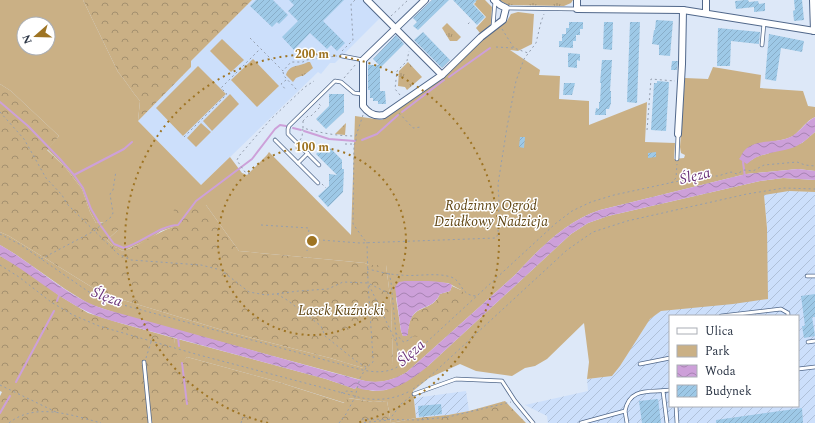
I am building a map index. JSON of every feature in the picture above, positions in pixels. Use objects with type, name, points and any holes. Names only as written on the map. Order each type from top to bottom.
[{"type":"street","points":[[368,0],[442,75]]},
{"type":"street","points":[[425,0],[361,60],[363,106],[373,115],[384,115],[442,75],[496,24],[503,20],[506,8],[495,0]]},
{"type":"street","points":[[577,0],[577,9],[683,10],[815,31],[813,0]]},
{"type":"street","points":[[706,0],[706,13]]},
{"type":"street","points":[[678,134],[683,10]]},
{"type":"lane","points":[[495,0],[496,24]]},
{"type":"lane","points":[[506,8],[577,9]]},
{"type":"lane","points":[[762,45],[764,24]]},
{"type":"lane","points":[[342,56],[361,60]]},
{"type":"lane","points":[[319,164],[288,134],[289,126],[334,82],[341,82],[354,93],[362,94]]},
{"type":"lane","points":[[677,159],[678,134]]},
{"type":"lane","points":[[275,140],[318,183]]},
{"type":"lane","points":[[298,163],[308,153]]},
{"type":"lane","points":[[807,276],[815,276]]},
{"type":"lane","points":[[730,315],[782,309],[788,313],[788,315]]},
{"type":"lane","points":[[808,342],[815,341]]},
{"type":"lane","points":[[640,364],[669,358]]},
{"type":"lane","points":[[144,362],[150,423]]},
{"type":"lane","points":[[799,369],[815,367]]},
{"type":"lane","points":[[414,394],[456,379],[502,381],[515,401],[533,423]]},
{"type":"lane","points":[[627,423],[625,411],[628,400],[636,394],[655,390],[669,390]]},
{"type":"lane","points":[[663,391],[667,423]]},
{"type":"lane","points":[[676,407],[677,423]]},
{"type":"lane","points":[[581,423],[625,411]]},
{"type":"path","points":[[283,71],[291,62],[303,62],[306,60],[337,56],[340,54],[353,40],[351,4],[355,0]]},
{"type":"path","points":[[387,20],[408,0]]},
{"type":"path","points":[[308,238],[360,243],[496,238],[498,234],[498,184],[516,81],[524,59],[536,43],[545,9]]},
{"type":"path","points":[[496,24],[514,48]]},
{"type":"path","points":[[250,38],[283,71],[286,79],[297,90]]},
{"type":"path","points":[[411,44],[407,61],[397,71],[395,89],[400,95],[400,102],[398,105],[412,128],[421,127]]},
{"type":"path","points":[[496,46],[514,48],[529,53]]},
{"type":"path","points":[[184,137],[227,94],[221,88],[260,49]]},
{"type":"path","points":[[341,82],[361,60]]},
{"type":"path","points":[[286,79],[281,84],[286,90]]},
{"type":"path","points":[[647,130],[651,79],[681,81]]},
{"type":"path","points":[[250,174],[245,172],[237,160],[239,156],[271,119],[314,81]]},
{"type":"path","points":[[300,140],[302,137],[303,121],[308,116],[311,116],[321,106],[317,103]]},
{"type":"path","points":[[339,423],[346,414],[355,397],[360,379],[366,368],[373,362],[366,242],[353,224],[352,183],[354,144],[356,143],[356,136],[365,109]]},
{"type":"path","points":[[0,112],[24,139],[46,178],[62,195],[67,204],[118,254],[124,257],[131,260],[201,265],[221,270],[249,292],[266,295],[299,290],[328,289],[343,282],[368,282],[392,295]]},
{"type":"path","points":[[303,128],[327,135],[356,136]]},
{"type":"path","points":[[345,144],[354,144]]},
{"type":"path","points":[[671,183],[676,178],[677,159]]},
{"type":"path","points":[[0,234],[22,246],[89,292],[105,300],[365,370],[382,372],[391,370],[403,362],[555,224],[572,211],[591,202],[614,195],[710,175],[718,176],[731,172],[737,174],[744,170],[753,172],[764,165],[797,162],[815,166]]},
{"type":"path","points":[[41,259],[94,231],[111,217],[110,194],[113,190],[116,171]]},
{"type":"path","points":[[676,178],[681,181]]},
{"type":"path","points":[[322,183],[326,188]]},
{"type":"path","points":[[0,266],[7,269],[51,302],[73,315],[116,332],[355,397],[373,400],[390,398],[406,393],[426,380],[567,250],[593,232],[627,221],[747,194],[784,188],[815,189]]},
{"type":"path","points":[[261,225],[309,228],[307,251]]},
{"type":"path","points":[[367,269],[400,276],[439,275],[450,277],[457,281],[464,291],[470,296],[477,296]]},
{"type":"path","points":[[389,273],[399,357],[403,362]]},
{"type":"path","points":[[368,282],[397,344]]},
{"type":"path","points":[[276,294],[287,300],[321,326],[325,336],[366,368]]},
{"type":"path","points":[[396,333],[404,342],[409,340],[413,335]]},
{"type":"path","points":[[144,362],[151,342]]},
{"type":"path","points":[[0,385],[57,412]]},
{"type":"path","points":[[341,393],[356,391]]},
{"type":"path","points":[[389,420],[402,403],[414,394]]},
{"type":"path","points":[[359,423],[448,417],[515,401]]},
{"type":"path","points":[[9,423],[16,417],[45,411],[57,412],[101,423]]},
{"type":"path","points":[[241,423],[243,417]]},
{"type":"path","points":[[362,418],[389,420]]},
{"type":"shaded area","points":[[252,0],[362,0],[380,18],[335,63],[330,63],[321,74],[318,72],[201,185],[138,121],[191,67],[191,61]]},
{"type":"shaded area","points":[[789,191],[815,192],[815,423],[548,423],[547,416],[525,405],[588,391],[587,379],[612,376],[650,319],[661,311],[767,299],[767,228],[764,194]]},
{"type":"shaded area","points":[[466,391],[469,411],[448,415],[416,418],[414,398]]},
{"type":"green space","name":"Rodzinny Ogród Działkowy Nadzieja","points":[[0,0],[83,0],[118,72],[140,101],[138,121],[201,185],[230,157],[242,173],[247,175],[269,152],[351,235],[355,116],[382,120],[446,76],[497,26],[507,21],[511,14],[518,12],[534,14],[532,44],[518,51],[510,50],[540,70],[539,75],[560,76],[559,99],[589,101],[589,125],[647,102],[645,142],[675,143],[674,159],[684,158],[685,155],[681,153],[680,147],[685,78],[708,79],[713,67],[761,75],[760,88],[803,91],[808,106],[815,107],[815,117],[789,138],[753,146],[750,161],[756,157],[802,143],[815,132],[815,171],[798,169],[746,174],[600,210],[588,215],[564,229],[543,246],[515,275],[407,372],[387,381],[371,382],[125,316],[89,304],[0,245],[0,232],[9,236],[103,294],[229,332],[363,368],[393,364],[391,304],[386,265],[369,265],[365,263],[239,251],[206,205],[173,227],[161,231],[150,239],[123,251],[113,246],[107,240],[118,230],[102,222],[96,223],[90,212],[82,189],[65,167],[47,149],[59,136],[11,91],[0,84]],"holes":[[[405,281],[448,283],[461,290],[406,336],[403,336],[396,298]]]},
{"type":"green space","points":[[83,0],[252,0],[191,61],[191,67],[138,121],[140,101],[118,72]]},
{"type":"green space","points":[[474,0],[485,0],[492,7],[491,24],[480,33],[476,28],[486,17],[474,4],[476,2]]},
{"type":"green space","points":[[499,0],[573,0],[571,3],[564,6],[508,5]]},
{"type":"green space","points":[[447,23],[461,37],[457,41],[450,41],[442,28]]},
{"type":"green space","points":[[222,39],[244,60],[231,72],[210,51]]},
{"type":"green space","points":[[253,59],[279,86],[257,107],[231,80]]},
{"type":"green space","points":[[310,62],[313,68],[303,76],[296,78],[293,82],[286,75],[287,71],[292,67]]},
{"type":"green space","points":[[408,62],[422,77],[407,90],[405,87],[398,86],[399,71]]},
{"type":"green space","points":[[198,66],[226,94],[183,136],[156,108]]},
{"type":"green space","name":"Lasek Kuźnicki","points":[[0,84],[11,91],[59,136],[47,150],[65,167],[82,189],[90,212],[96,223],[119,221],[118,230],[107,240],[113,246],[123,251],[173,227],[174,207],[206,205],[239,251],[365,263],[369,265],[386,265],[391,304],[393,364],[382,370],[363,368],[229,332],[103,294],[9,236],[0,232]]},
{"type":"green space","points":[[230,94],[239,104],[212,131],[203,121]]},
{"type":"green space","points":[[201,123],[211,132],[196,147],[187,138]]},
{"type":"green space","points":[[346,123],[345,135],[335,134]]},
{"type":"green space","points":[[783,178],[815,180],[815,192],[789,191],[764,195],[767,228],[768,299],[661,311],[650,319],[612,376],[587,379],[589,362],[584,323],[547,359],[535,366],[525,368],[512,376],[476,371],[460,364],[429,378],[413,391],[416,418],[391,423],[387,401],[373,402],[349,398],[345,403],[275,381],[187,357],[183,362],[177,361],[174,338],[326,379],[355,389],[356,387],[373,391],[386,390],[428,366],[571,234],[588,223],[608,216],[760,181]]},
{"type":"green space","points":[[98,242],[105,246],[110,254],[108,255],[101,250],[97,244]]},
{"type":"green space","points":[[0,256],[19,266],[60,296],[88,313],[174,338],[178,361],[183,361],[187,357],[275,381],[344,403],[348,398],[373,402],[387,401],[391,423],[0,423],[0,396],[2,392],[0,391]]},
{"type":"green space","points":[[452,286],[461,290],[467,296],[425,337],[406,336],[408,335],[409,324],[416,312],[431,304],[440,294],[450,291]]},
{"type":"green space","points":[[505,401],[526,423],[391,423],[469,411]]},
{"type":"water","points":[[815,117],[815,132],[798,145],[786,150],[757,157],[747,164],[739,159],[748,147],[759,143],[788,138]]},
{"type":"water","points":[[798,169],[815,171],[815,180],[783,178],[760,181],[608,216],[588,223],[571,234],[428,366],[414,377],[400,385],[377,391],[365,390],[356,387],[355,389],[326,379],[100,317],[76,306],[0,256],[0,245],[76,296],[104,309],[354,378],[370,382],[379,382],[397,377],[407,372],[515,275],[543,246],[576,221],[600,210],[746,174]]},
{"type":"water","points":[[399,282],[440,282],[451,284],[452,286],[450,291],[440,294],[431,304],[416,312],[412,316],[408,335],[403,336],[395,287]]},
{"type":"building","points":[[256,0],[273,0],[288,15],[279,24],[277,22],[272,27],[250,6]]},
{"type":"building","points":[[289,0],[344,0],[323,21],[345,43],[337,51],[331,45],[327,49],[310,33],[294,50],[282,37],[298,21],[288,11],[294,5]]},
{"type":"building","points":[[432,0],[449,0],[418,30],[413,26],[417,22],[413,18]]},
{"type":"building","points":[[453,0],[477,0],[473,4],[485,17],[477,25]]},
{"type":"building","points":[[748,0],[749,2],[758,1],[759,4],[765,3],[765,11],[754,12],[754,7],[736,9],[735,1]]},
{"type":"building","points":[[794,0],[802,0],[804,20],[794,21]]},
{"type":"building","points":[[656,20],[673,21],[670,56],[659,55],[659,45],[652,44]]},
{"type":"building","points":[[569,22],[583,22],[583,29],[580,29],[580,35],[576,35],[576,41],[573,41],[573,48],[559,47],[559,41],[562,41],[562,34],[566,34],[566,28],[569,28]]},
{"type":"building","points":[[604,22],[613,22],[612,50],[603,49]]},
{"type":"building","points":[[630,22],[640,22],[637,103],[627,102]]},
{"type":"building","points":[[718,28],[760,32],[759,44],[731,41],[730,66],[717,66]]},
{"type":"building","points":[[423,32],[450,60],[442,68],[414,40]]},
{"type":"building","points":[[769,34],[804,41],[802,52],[781,48],[776,81],[765,79]]},
{"type":"building","points":[[396,35],[404,44],[381,67],[380,66],[380,91],[385,91],[386,104],[378,104],[378,101],[373,101],[373,98],[370,98],[370,90],[368,90],[368,65],[379,65],[373,59]]},
{"type":"building","points":[[568,53],[580,54],[580,61],[577,60],[577,68],[568,67]]},
{"type":"building","points":[[602,60],[612,60],[610,91],[611,103],[609,109],[606,109],[606,115],[595,115],[596,108],[599,109],[600,102]]},
{"type":"building","points":[[672,61],[678,61],[677,70],[671,70]]},
{"type":"building","points":[[657,81],[669,82],[666,131],[651,130],[654,83],[657,83]]},
{"type":"building","points":[[564,83],[575,83],[572,95],[563,95]]},
{"type":"building","points":[[329,94],[344,94],[344,112],[326,129],[316,119],[329,106]]},
{"type":"building","points":[[520,137],[525,137],[524,148],[519,147]]},
{"type":"building","points":[[326,144],[342,160],[342,169],[344,169],[343,192],[328,207],[318,196],[329,186],[329,174],[337,175],[316,154]]},
{"type":"building","points":[[656,152],[656,157],[648,158],[648,153]]},
{"type":"building","points":[[815,294],[815,317],[812,317],[815,336],[804,338],[802,326],[805,326],[801,296]]},
{"type":"building","points":[[658,399],[661,423],[642,423],[639,401]]},
{"type":"building","points":[[441,404],[442,414],[419,417],[418,406]]},
{"type":"building","points":[[802,408],[803,423],[716,423],[716,420]]},
{"type":"waterway","points":[[449,77],[490,48]]},
{"type":"waterway","points":[[402,112],[444,80]]},
{"type":"waterway","points":[[0,102],[28,126],[74,175],[83,188],[91,209],[100,224]]},
{"type":"waterway","points":[[362,140],[377,134],[398,115]]},
{"type":"waterway","points":[[101,226],[114,244],[124,248],[131,246],[165,228],[178,225],[196,201],[252,159],[275,129],[280,125],[286,126]]},
{"type":"waterway","points":[[293,128],[301,130]]},
{"type":"waterway","points":[[304,131],[329,139],[355,141]]},
{"type":"waterway","points":[[74,175],[124,149],[132,142]]},
{"type":"waterway","points":[[743,162],[745,177]]},
{"type":"waterway","points":[[57,301],[60,293]]},
{"type":"waterway","points":[[16,382],[54,311]]},
{"type":"waterway","points":[[178,337],[179,346]]},
{"type":"waterway","points":[[182,363],[187,404]]},
{"type":"waterway","points":[[0,413],[10,396]]},
{"type":"water label","name":"Ślęza","points":[[695,176]]},
{"type":"water label","name":"Ślęza","points":[[107,297]]},
{"type":"water label","name":"Ślęza","points":[[411,353]]}]
